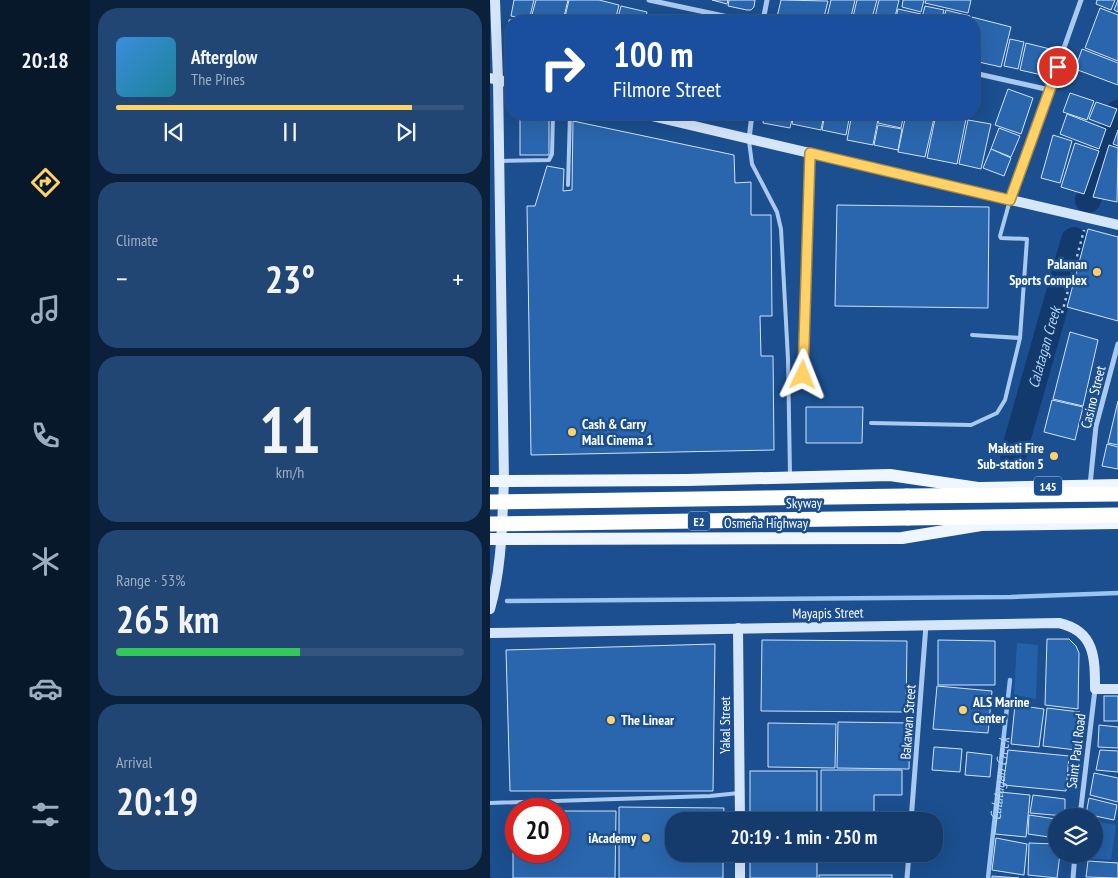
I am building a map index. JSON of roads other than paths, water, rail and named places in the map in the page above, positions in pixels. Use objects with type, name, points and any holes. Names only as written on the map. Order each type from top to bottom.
[{"type":"highway","name":"Skyway","points":[[490,502],[1118,494]]},
{"type":"highway","name":"Skyway","points":[[490,524],[1118,515]]},
{"type":"main road","points":[[490,481],[688,480],[890,475],[978,488]]},
{"type":"main road","name":"145","points":[[891,490],[1118,485]]},
{"type":"main road","name":"Osmeña Highway","points":[[908,522],[981,525],[1118,523]]},
{"type":"main road","name":"Osmeña Highway","points":[[496,539],[902,538],[981,525]]},
{"type":"street","points":[[490,609],[495,592],[496,539],[504,480],[500,161],[494,79],[495,0]]},
{"type":"street","points":[[650,0],[719,15]]},
{"type":"street","points":[[764,15],[767,0]]},
{"type":"street","points":[[1010,200],[1081,0]]},
{"type":"street","points":[[980,74],[1050,90]]},
{"type":"street","points":[[668,120],[1118,225]]},
{"type":"street","points":[[749,139],[751,120]]},
{"type":"street","name":"Casino Street","points":[[1090,485],[1096,426],[1118,344]]},
{"type":"street","name":"Mayapis Street","points":[[490,633],[1049,622],[1069,625],[1080,632],[1088,641],[1094,655],[1095,689]]},
{"type":"street","name":"Bakawan Street","points":[[912,812],[926,625]]},
{"type":"street","name":"Yakal Street","points":[[738,628],[740,812]]},
{"type":"street","points":[[1095,689],[1118,689]]},
{"type":"street","name":"Saint Paul Road","points":[[1081,808],[1095,689]]},
{"type":"street","points":[[740,862],[740,878]]},
{"type":"street","points":[[907,878],[908,862]]},
{"type":"street","points":[[1073,878],[1075,863]]},
{"type":"lane","points":[[500,161],[549,160],[552,154],[553,120]]},
{"type":"lane","points":[[568,185],[570,120]]},
{"type":"lane","points":[[749,139],[752,164],[777,212],[781,228],[788,359],[790,476]]},
{"type":"lane","points":[[803,375],[810,153]]},
{"type":"lane","points":[[871,423],[971,425],[997,413],[1005,400],[1020,338],[1027,239],[1001,238],[1000,234],[1010,200]]},
{"type":"lane","points":[[972,336],[1020,338]]},
{"type":"lane","points":[[490,804],[710,796],[739,793]]},
{"type":"waterway","name":"Calatagan Creek","points":[[1088,200],[1118,113]]},
{"type":"waterway","name":"Calatagan Creek","points":[[1013,455],[1074,240]]},
{"type":"waterway","points":[[507,601],[1011,597],[1118,593]]},
{"type":"waterway","name":"Calatagan Creek","points":[[988,878],[1010,680]]},
{"type":"place","name":"Palanan Sports Complex","points":[[1097,272]]},
{"type":"place","name":"Cash & Carry Mall Cinema 1","points":[[572,432]]},
{"type":"place","name":"Makati Fire Sub-station 5","points":[[1054,456]]},
{"type":"place","name":"ALS Marine Center","points":[[963,710]]},
{"type":"place","name":"The Linear","points":[[611,720]]},
{"type":"place","name":"iAcademy","points":[[646,838]]}]
